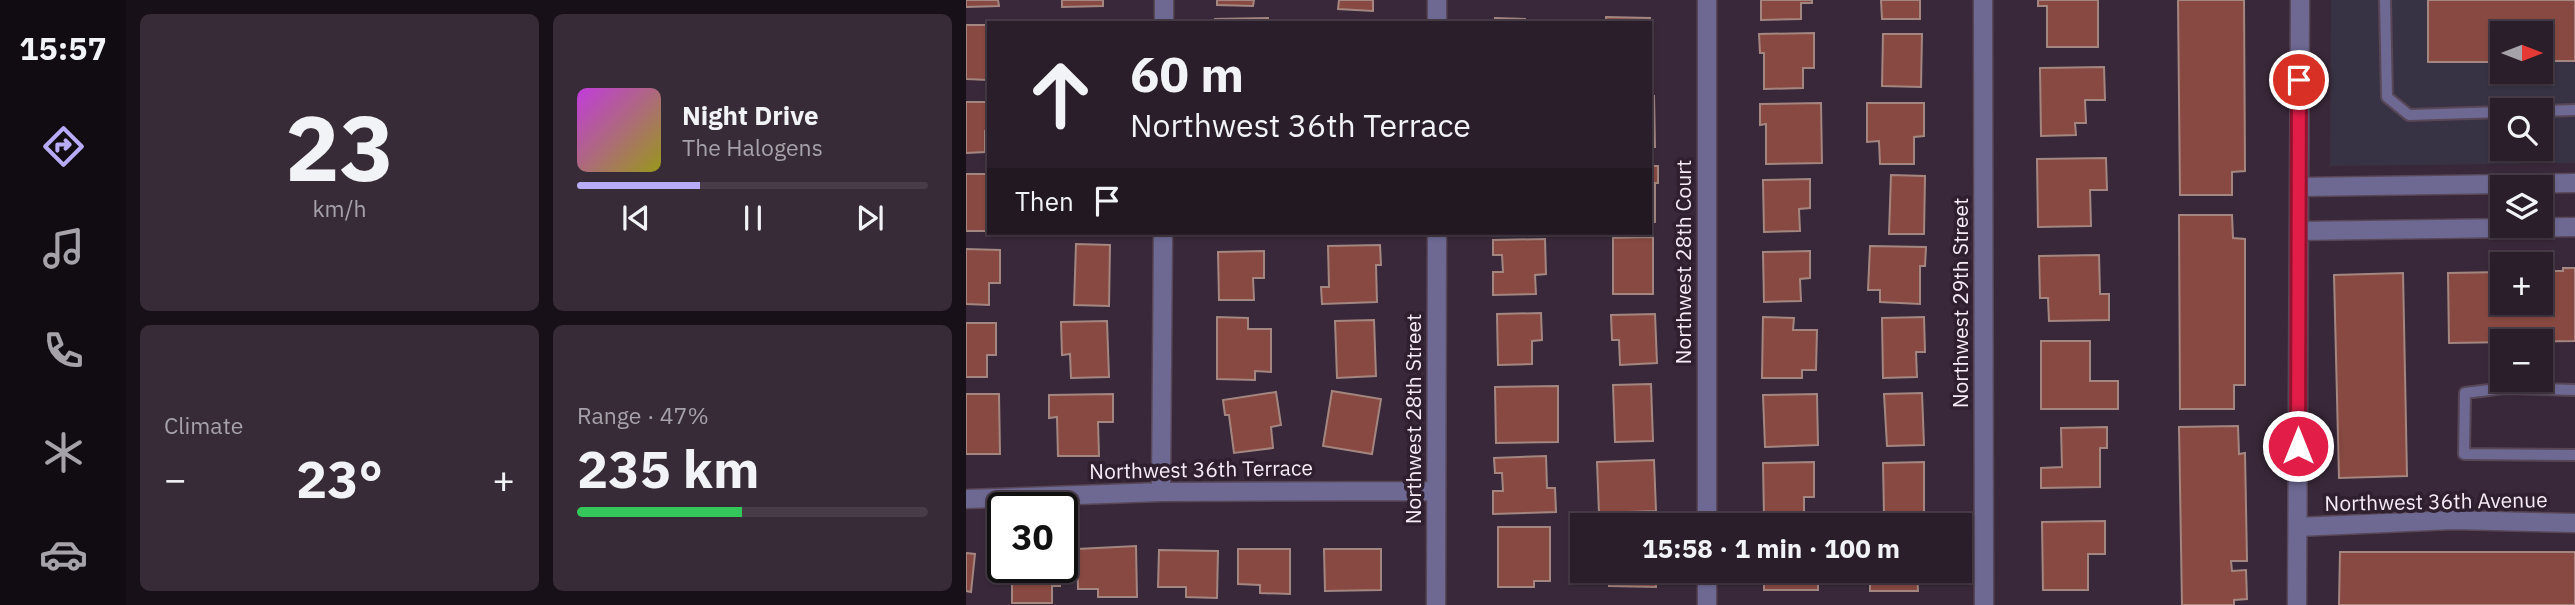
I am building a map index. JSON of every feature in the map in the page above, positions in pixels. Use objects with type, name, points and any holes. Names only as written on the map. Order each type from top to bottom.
[{"type":"street","points":[[1164,0],[1164,21]]},
{"type":"street","points":[[1437,0],[1437,21]]},
{"type":"street","name":"Northwest 28th Court","points":[[1707,0],[1707,513]]},
{"type":"street","name":"Northwest 29th Street","points":[[1983,0],[1984,605]]},
{"type":"street","points":[[2297,605],[2300,0]]},
{"type":"street","points":[[2299,187],[2575,183]]},
{"type":"street","points":[[2299,230],[2575,228]]},
{"type":"street","points":[[1161,492],[1163,235]]},
{"type":"street","name":"Northwest 28th Street","points":[[1436,605],[1437,235]]},
{"type":"street","name":"Northwest 36th Terrace","points":[[966,499],[1161,492],[1436,491]]},
{"type":"street","name":"Northwest 36th Avenue","points":[[2298,527],[2453,520],[2575,523]]},
{"type":"street","points":[[1707,583],[1707,605]]},
{"type":"lane","points":[[2385,0],[2387,97],[2409,115],[2490,112]]},
{"type":"lane","points":[[2553,111],[2575,110]]},
{"type":"lane","points":[[2575,390],[2505,388],[2465,393],[2464,454],[2575,455]]},
{"type":"shaded area","points":[[2331,0],[2575,0],[2575,163],[2330,166]]},
{"type":"building","points":[[966,0],[998,0],[999,6],[966,7]]},
{"type":"building","points":[[1062,0],[1103,0],[1103,6],[1062,7]]},
{"type":"building","points":[[1217,0],[1254,0],[1253,6],[1217,5]]},
{"type":"building","points":[[1339,0],[1373,0],[1373,11],[1338,9]]},
{"type":"building","points":[[1761,0],[1812,0],[1812,3],[1801,3],[1801,19],[1761,20]]},
{"type":"building","points":[[1881,0],[1920,0],[1920,19],[1882,19]]},
{"type":"building","points":[[2038,0],[2098,0],[2098,47],[2047,47],[2047,6],[2038,6]]},
{"type":"building","points":[[2178,0],[2244,0],[2245,171],[2232,172],[2232,195],[2180,195]]},
{"type":"building","points":[[2428,0],[2575,0],[2575,61],[2553,61],[2553,21],[2490,21],[2490,62],[2428,62]]},
{"type":"building","points":[[1606,17],[1650,18],[1649,21],[1606,21]]},
{"type":"building","points":[[1268,18],[1268,21],[1215,21]]},
{"type":"building","points":[[1495,18],[1525,19],[1525,21],[1495,21]]},
{"type":"building","points":[[966,25],[987,25],[987,80],[966,79]]},
{"type":"building","points":[[1814,33],[1814,68],[1803,68],[1803,88],[1764,89],[1764,53],[1760,53],[1759,34]]},
{"type":"building","points":[[1883,34],[1922,34],[1921,87],[1882,86]]},
{"type":"building","points":[[2104,67],[2105,100],[2085,100],[2086,123],[2075,123],[2076,135],[2041,136],[2040,68]]},
{"type":"building","points":[[1652,96],[1654,96],[1655,147],[1652,147]]},
{"type":"building","points":[[966,102],[987,102],[985,152],[966,153]]},
{"type":"building","points":[[1821,103],[1822,163],[1766,164],[1766,124],[1760,125],[1760,104]]},
{"type":"building","points":[[1867,103],[1924,103],[1924,136],[1914,137],[1914,164],[1880,164],[1879,141],[1867,142]]},
{"type":"building","points":[[2106,158],[2107,190],[2090,190],[2091,226],[2038,227],[2037,159]]},
{"type":"building","points":[[1652,166],[1658,166],[1658,183],[1655,183],[1655,222],[1652,223]]},
{"type":"building","points":[[966,174],[987,174],[987,231],[966,231]]},
{"type":"building","points":[[1891,175],[1925,176],[1924,234],[1889,234]]},
{"type":"building","points":[[1810,179],[1810,208],[1799,209],[1800,231],[1764,232],[1763,180]]},
{"type":"building","points":[[2179,215],[2232,215],[2233,238],[2245,239],[2245,385],[2234,385],[2234,409],[2180,409]]},
{"type":"building","points":[[1653,237],[1653,294],[1613,294],[1613,238]]},
{"type":"building","points":[[1545,239],[1546,274],[1535,275],[1536,294],[1493,295],[1493,272],[1503,272],[1502,255],[1493,255],[1493,240]]},
{"type":"building","points":[[1076,244],[1110,245],[1109,306],[1074,305]]},
{"type":"building","points":[[1380,245],[1381,265],[1376,265],[1377,302],[1322,304],[1321,287],[1329,287],[1328,246]]},
{"type":"building","points":[[1870,246],[1926,247],[1925,266],[1920,266],[1920,304],[1880,302],[1880,290],[1868,290]]},
{"type":"building","points":[[966,249],[1000,250],[1000,283],[989,283],[989,305],[966,304]]},
{"type":"building","points":[[1264,251],[1264,278],[1253,278],[1254,300],[1219,300],[1218,252]]},
{"type":"building","points":[[1810,251],[1810,278],[1800,279],[1801,301],[1764,302],[1763,252]]},
{"type":"building","points":[[2099,255],[2100,294],[2109,294],[2109,320],[2049,321],[2048,298],[2040,298],[2039,256]]},
{"type":"building","points":[[2563,268],[2575,268],[2575,341],[2553,341],[2553,329],[2490,329],[2490,342],[2449,343],[2448,273],[2490,272],[2490,315],[2553,315],[2553,271],[2563,271]]},
{"type":"building","points":[[2403,273],[2407,476],[2339,478],[2334,275]]},
{"type":"building","points":[[1541,313],[1542,340],[1532,341],[1532,364],[1498,365],[1497,314]]},
{"type":"building","points":[[1655,314],[1657,363],[1620,365],[1619,340],[1612,340],[1611,315]]},
{"type":"building","points":[[1217,317],[1248,318],[1248,329],[1271,329],[1271,372],[1255,371],[1255,380],[1217,379]]},
{"type":"building","points":[[1763,317],[1794,318],[1793,330],[1817,330],[1816,370],[1802,370],[1802,378],[1762,378]]},
{"type":"building","points":[[1924,317],[1925,352],[1916,352],[1917,377],[1883,378],[1882,318]]},
{"type":"building","points":[[1374,320],[1376,376],[1337,378],[1335,321]]},
{"type":"building","points":[[1107,321],[1109,377],[1071,378],[1070,354],[1062,355],[1061,322]]},
{"type":"building","points":[[966,323],[996,323],[996,355],[987,355],[987,377],[966,377]]},
{"type":"building","points":[[2041,341],[2090,341],[2090,381],[2118,381],[2118,409],[2041,409]]},
{"type":"building","points":[[1651,384],[1653,441],[1615,442],[1613,385]]},
{"type":"building","points":[[1558,386],[1558,442],[1496,443],[1495,387]]},
{"type":"building","points":[[1332,391],[1381,399],[1372,454],[1323,446]]},
{"type":"building","points":[[1276,392],[1281,425],[1271,427],[1273,448],[1234,453],[1229,415],[1225,415],[1223,400]]},
{"type":"building","points":[[1922,393],[1924,445],[1887,446],[1884,394]]},
{"type":"building","points":[[966,394],[999,394],[1000,454],[966,454]]},
{"type":"building","points":[[1113,394],[1113,422],[1098,422],[1099,456],[1058,456],[1057,417],[1049,418],[1049,395]]},
{"type":"building","points":[[1817,394],[1818,445],[1765,447],[1763,395]]},
{"type":"building","points":[[2238,426],[2239,454],[2245,453],[2247,561],[2231,561],[2232,571],[2246,570],[2247,599],[2234,600],[2234,605],[2182,605],[2179,427]]},
{"type":"building","points":[[2107,427],[2107,448],[2100,448],[2100,487],[2041,488],[2041,468],[2062,467],[2061,428]]},
{"type":"building","points":[[1546,456],[1547,488],[1555,488],[1556,512],[1493,514],[1493,491],[1503,491],[1502,473],[1495,473],[1494,458]]},
{"type":"building","points":[[1654,460],[1656,511],[1599,513],[1597,462]]},
{"type":"building","points":[[1814,462],[1814,497],[1804,497],[1804,513],[1764,513],[1763,463]]},
{"type":"building","points":[[1924,462],[1924,513],[1884,513],[1883,463]]},
{"type":"building","points":[[2105,521],[2105,554],[2088,554],[2088,590],[2043,590],[2042,522]]},
{"type":"building","points":[[1498,527],[1550,527],[1550,581],[1534,581],[1534,587],[1498,587]]},
{"type":"building","points":[[1136,546],[1137,597],[1098,597],[1098,589],[1078,589],[1078,549]]},
{"type":"building","points":[[1238,549],[1290,549],[1290,594],[1260,593],[1260,585],[1238,584]]},
{"type":"building","points":[[1324,549],[1381,549],[1381,590],[1325,591]]},
{"type":"building","points":[[1159,550],[1218,551],[1217,598],[1186,597],[1186,587],[1158,587]]},
{"type":"building","points":[[2340,552],[2575,552],[2575,605],[2339,605]]},
{"type":"building","points":[[966,553],[975,554],[971,592],[966,591]]},
{"type":"building","points":[[1012,583],[1060,583],[1060,586],[1052,586],[1052,603],[1012,603]]},
{"type":"building","points":[[1609,583],[1656,583],[1656,587],[1609,586]]},
{"type":"building","points":[[1764,583],[1818,583],[1818,590],[1764,590]]},
{"type":"building","points":[[1870,583],[1918,583],[1918,591],[1870,591]]},
{"type":"route","points":[[2298,446],[2299,80]]}]
